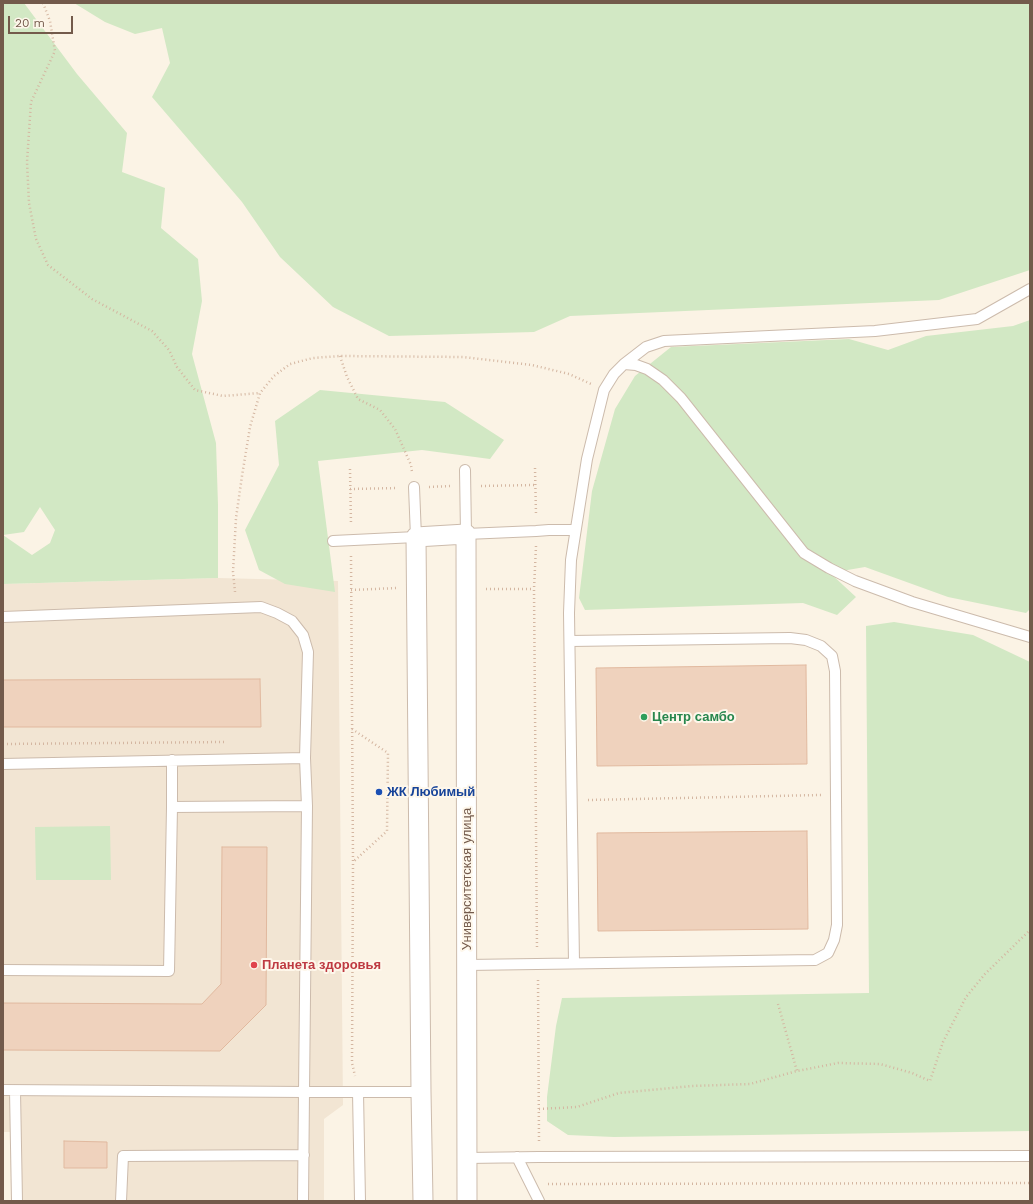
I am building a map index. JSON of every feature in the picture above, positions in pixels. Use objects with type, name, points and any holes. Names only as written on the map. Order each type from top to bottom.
[{"type":"street","points":[[423,1201],[416,537],[466,534]]},
{"type":"street","name":"Университетская улица","points":[[466,534],[467,1201]]},
{"type":"lane","points":[[574,963],[569,612],[571,560],[587,459],[604,390],[614,374],[646,347],[664,341],[875,331],[976,319],[1030,290]]},
{"type":"lane","points":[[624,364],[636,365],[647,369],[663,380],[681,398],[804,553],[855,581],[912,602],[1030,638]]},
{"type":"lane","points":[[465,470],[466,534],[575,530]]},
{"type":"lane","points":[[332,541],[416,537],[414,487]]},
{"type":"lane","points":[[3,617],[261,607],[292,621],[303,635],[308,652],[305,758],[307,806],[303,1201]]},
{"type":"lane","points":[[467,965],[815,960],[828,953],[834,940],[836,924],[836,794],[835,671],[832,656],[821,646],[806,640],[790,638],[570,641]]},
{"type":"lane","points":[[3,764],[305,758]]},
{"type":"lane","points":[[3,970],[169,971],[172,760]]},
{"type":"lane","points":[[172,807],[307,806]]},
{"type":"lane","points":[[3,1090],[421,1092]]},
{"type":"lane","points":[[15,1091],[17,1201]]},
{"type":"lane","points":[[358,1092],[360,1201]]},
{"type":"lane","points":[[122,1201],[123,1156],[304,1155]]},
{"type":"lane","points":[[467,1158],[1030,1156]]},
{"type":"lane","points":[[517,1157],[539,1201]]},
{"type":"path","points":[[43,3],[50,21],[55,51],[31,102],[27,162],[29,203],[36,239],[48,265],[92,299],[152,331],[169,350],[177,368],[195,390],[223,396],[260,393]]},
{"type":"path","points":[[340,356],[346,377],[358,399],[380,410],[395,429],[411,465],[414,487]]},
{"type":"path","points":[[236,609],[233,572],[236,518],[250,427],[260,393],[274,376],[290,364],[313,358],[340,356],[463,357],[532,365],[569,374],[604,390]]},
{"type":"path","points":[[535,468],[534,485],[536,532],[534,589],[538,964],[538,1157]]},
{"type":"path","points":[[350,469],[353,862],[352,1063],[358,1092]]},
{"type":"path","points":[[350,489],[534,485]]},
{"type":"path","points":[[350,590],[416,588]]},
{"type":"path","points":[[466,589],[534,589]]},
{"type":"path","points":[[352,728],[388,753],[387,831],[353,862]]},
{"type":"path","points":[[3,744],[226,742]]},
{"type":"path","points":[[572,800],[836,794]]},
{"type":"path","points":[[539,1109],[577,1107],[619,1093],[692,1086],[750,1084],[797,1071],[838,1063],[880,1064],[912,1073],[930,1081],[943,1042],[966,997],[984,974],[1030,930]]},
{"type":"path","points":[[778,1004],[797,1071]]},
{"type":"path","points":[[546,1184],[1030,1183]]},
{"type":"shaded area","points":[[218,578],[338,581],[343,1105],[324,1119],[324,1201],[11,1201],[10,1132],[3,1132],[3,584]]},
{"type":"green space","points":[[3,3],[24,3],[77,74],[127,133],[122,172],[165,188],[161,228],[198,259],[202,301],[192,354],[216,443],[218,578],[3,584]],"holes":[[[40,507],[55,530],[50,543],[32,555],[3,535],[24,532]]]},
{"type":"green space","points":[[74,3],[1030,3],[1030,270],[939,300],[570,316],[534,332],[389,336],[333,307],[280,257],[242,202],[152,97],[170,63],[162,28],[135,34],[105,22]]},
{"type":"green space","points":[[1030,320],[1030,609],[1026,613],[948,597],[865,567],[830,573],[856,597],[837,615],[803,603],[585,610],[579,598],[592,491],[615,409],[635,376],[671,347],[849,339],[888,350],[926,336],[1013,326]]},
{"type":"green space","points":[[320,390],[445,402],[504,440],[490,459],[422,450],[318,461],[335,592],[285,584],[259,570],[245,530],[279,465],[275,421]]},
{"type":"green space","points":[[894,622],[973,635],[1030,662],[1030,1131],[614,1137],[568,1135],[547,1121],[547,1097],[556,1026],[562,998],[869,993],[866,626]]},
{"type":"green space","points":[[110,826],[111,880],[36,880],[35,827]]},
{"type":"building","points":[[806,665],[807,764],[597,766],[596,668]]},
{"type":"building","points":[[260,679],[261,727],[3,727],[3,680]]},
{"type":"building","points":[[807,831],[808,929],[598,931],[597,833]]},
{"type":"building","points":[[222,847],[267,847],[266,1005],[220,1051],[3,1050],[3,1003],[202,1004],[221,984]]},
{"type":"building","points":[[64,1141],[107,1142],[107,1168],[64,1168]]},
{"type":"place","name":"Центр самбо","points":[[644,717]]},
{"type":"place","name":"ЖК Любимый","points":[[379,792]]},
{"type":"place","name":"Планета здоровья","points":[[254,965]]}]
